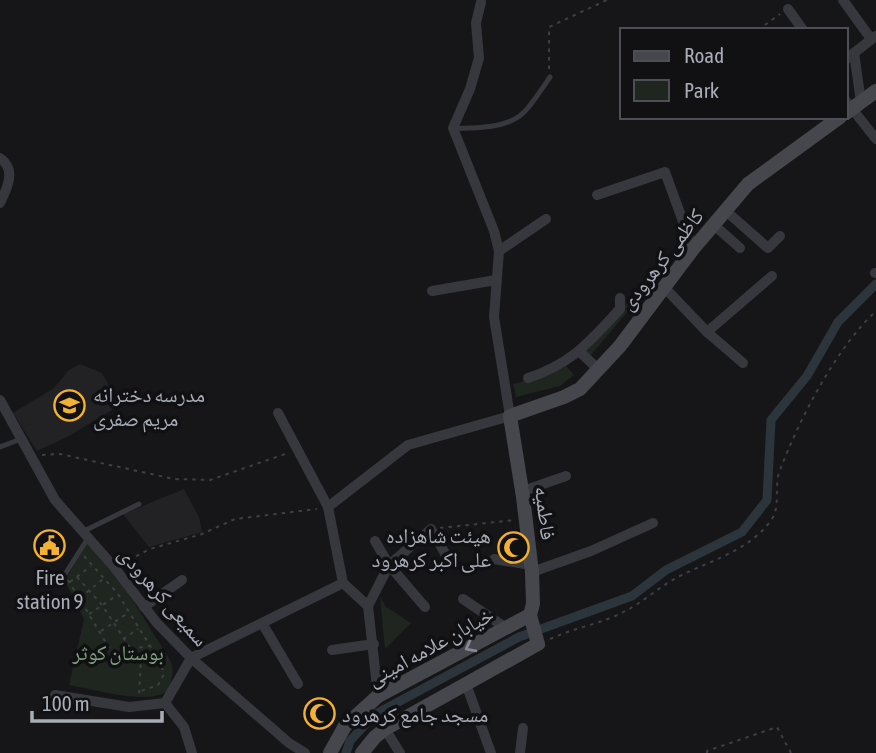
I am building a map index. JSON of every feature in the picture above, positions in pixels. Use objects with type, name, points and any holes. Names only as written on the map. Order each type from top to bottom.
[{"type":"street","points":[[843,0],[874,38],[850,56],[849,108],[876,139]]},
{"type":"street","points":[[328,507],[408,445],[510,416],[494,317],[499,251],[494,231],[453,128],[470,89],[479,58],[476,23],[481,1]]},
{"type":"street","points":[[788,9],[802,28]]},
{"type":"street","name":"کاظمی کرهرودی","points":[[849,108],[876,91]]},
{"type":"street","name":"کاظمی کرهرودی","points":[[510,416],[580,389],[620,346],[693,249],[748,184],[834,119]]},
{"type":"street","points":[[0,158],[8,167],[10,176],[0,203]]},
{"type":"street","points":[[597,195],[665,172],[693,249]]},
{"type":"street","points":[[726,211],[768,248],[780,236]]},
{"type":"street","points":[[499,251],[546,219]]},
{"type":"street","points":[[714,225],[740,248]]},
{"type":"street","points":[[706,332],[772,276]]},
{"type":"street","points":[[432,291],[496,280]]},
{"type":"street","points":[[664,288],[706,332],[743,363]]},
{"type":"street","points":[[528,378],[552,370],[580,352],[620,309],[620,298]]},
{"type":"street","points":[[580,352],[598,369]]},
{"type":"street","name":"سمیعی کرهرودی","points":[[0,400],[55,500],[114,567],[144,607],[191,658],[289,743],[305,753]]},
{"type":"street","points":[[278,413],[328,507],[343,583],[368,606]]},
{"type":"street","name":"فاطمیه","points":[[510,416],[523,491],[532,569],[533,604],[530,615],[538,644]]},
{"type":"street","points":[[523,491],[566,476]]},
{"type":"street","points":[[494,559],[532,569],[591,551],[653,523]]},
{"type":"street","points":[[378,696],[368,606],[389,565],[430,529],[450,562]]},
{"type":"street","points":[[375,541],[389,565],[425,607]]},
{"type":"street","points":[[144,607],[182,580]]},
{"type":"street","points":[[165,703],[191,658],[343,583]]},
{"type":"street","points":[[463,598],[506,628]]},
{"type":"street","name":"خیابان علامه امینی","points":[[330,753],[345,726],[378,696],[530,615]]},
{"type":"street","points":[[262,623],[298,684]]},
{"type":"street","points":[[332,650],[374,644]]},
{"type":"street","points":[[362,753],[385,729],[538,644]]},
{"type":"street","points":[[466,684],[491,753]]},
{"type":"street","points":[[55,695],[129,708],[165,703]]},
{"type":"street","points":[[165,703],[184,727],[192,753]]},
{"type":"street","points":[[520,753],[523,728]]},
{"type":"street","points":[[385,729],[400,753]]},
{"type":"lane","points":[[453,128],[473,130],[502,124],[523,114],[550,77]]},
{"type":"lane","points":[[0,447],[21,439]]},
{"type":"lane","points":[[63,577],[80,551],[85,535],[139,503]]},
{"type":"path","points":[[550,77],[547,61],[549,27],[607,0]]},
{"type":"path","points":[[761,28],[788,9]]},
{"type":"path","points":[[538,644],[568,631],[610,619],[643,602],[670,582],[728,554],[754,537],[774,516],[778,473],[822,383],[861,325],[876,311]]},
{"type":"path","points":[[30,456],[60,454],[174,479],[210,480],[297,449]]},
{"type":"path","points":[[114,567],[150,550],[202,534],[235,519],[328,507]]},
{"type":"path","points":[[430,529],[526,519]]},
{"type":"path","points":[[77,577],[102,605],[130,649],[141,658],[138,692],[158,685],[164,674],[151,646],[118,594],[80,551]]},
{"type":"path","points":[[69,582],[92,565]]},
{"type":"path","points":[[63,577],[69,582],[108,646],[114,651],[151,646]]},
{"type":"path","points":[[79,599],[104,578]]},
{"type":"path","points":[[88,615],[118,594]]},
{"type":"path","points":[[99,632],[129,612]]},
{"type":"path","points":[[123,639],[139,628]]},
{"type":"path","points":[[707,753],[706,751],[777,727],[790,753]]},
{"type":"shaded area","name":"مدرسه دخترانه مریم صفری","points":[[80,364],[102,373],[120,405],[69,436],[37,451],[13,413],[54,388],[69,370]]},
{"type":"shaded area","points":[[184,489],[199,517],[202,532],[149,547],[123,514]]},
{"type":"green space","points":[[628,302],[632,306],[591,355],[586,351]]},
{"type":"green space","points":[[566,366],[574,375],[560,386],[516,397],[513,384],[551,374]]},
{"type":"green space","name":"بوستان کوثر","points":[[87,543],[124,586],[171,662],[172,677],[170,688],[166,692],[157,696],[133,697],[69,685],[84,619],[65,581]]},
{"type":"green space","points":[[380,597],[386,607],[411,623],[385,649]]},
{"type":"waterway","points":[[346,753],[350,741],[374,715],[519,637],[632,596],[666,570],[742,532],[767,500],[771,420],[807,376],[838,322],[876,284]]},
{"type":"place","name":"مدرسه دخترانه مریم صفری","points":[[70,406]]},
{"type":"place","name":"Fire station 9","points":[[50,545]]},
{"type":"place","name":"هیئت شاهزاده علی اکبر کرهرود","points":[[514,547]]},
{"type":"place","name":"مسجد جامع کرهرود","points":[[319,714]]}]
